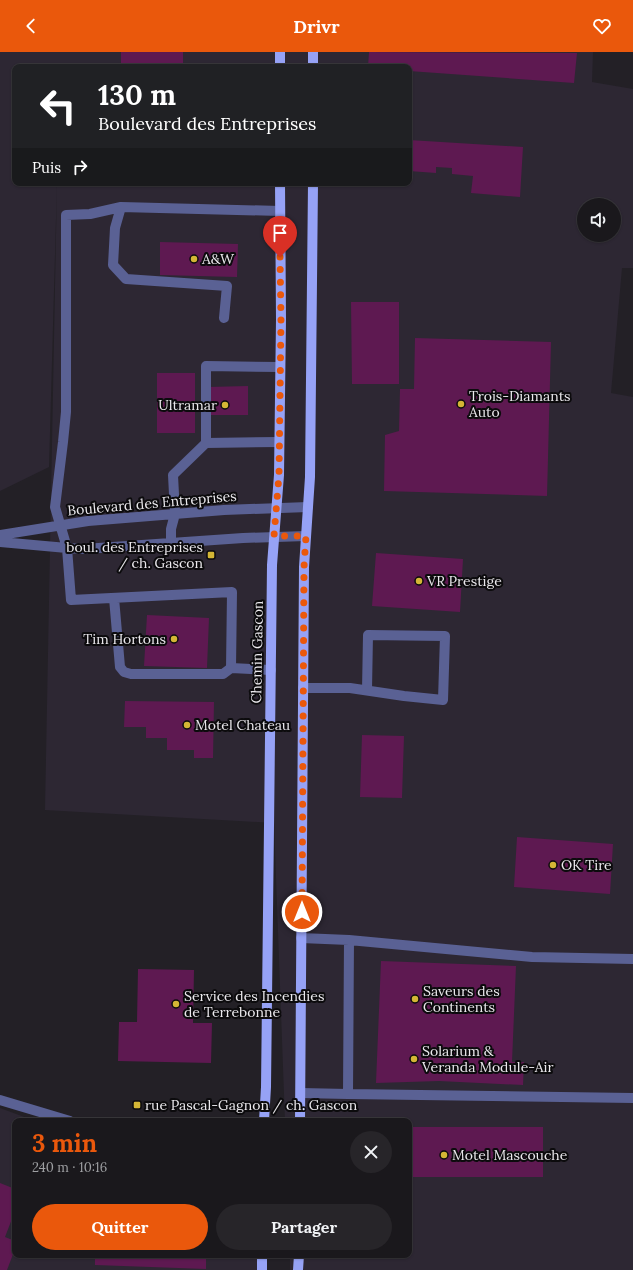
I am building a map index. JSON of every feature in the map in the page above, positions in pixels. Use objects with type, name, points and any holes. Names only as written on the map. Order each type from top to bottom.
[{"type":"main road","points":[[280,52],[280,64]]},
{"type":"main road","points":[[313,52],[313,64]]},
{"type":"main road","name":"Chemin Gascon","points":[[264,1118],[266,1087],[274,536],[279,475],[280,186]]},
{"type":"main road","points":[[300,1118],[304,567],[311,418],[313,186]]},
{"type":"main road","points":[[262,1258],[262,1270]]},
{"type":"main road","points":[[298,1270],[299,1258]]},
{"type":"street","points":[[231,668],[232,592],[71,600],[67,548],[55,506],[66,412],[66,215],[90,214],[121,207],[280,211]]},
{"type":"street","points":[[121,207],[115,228],[113,265],[126,279],[227,286],[224,318]]},
{"type":"street","points":[[206,443],[206,366],[280,367]]},
{"type":"street","points":[[172,543],[171,528],[175,514],[174,475],[206,443],[279,442]]},
{"type":"street","name":"Boulevard des Entreprises","points":[[0,535],[88,521],[276,507],[308,507]]},
{"type":"street","points":[[0,542],[84,549],[274,536],[306,536]]},
{"type":"street","points":[[114,598],[120,667],[124,672],[131,674],[223,674],[231,668],[271,670]]},
{"type":"street","points":[[303,688],[350,688],[443,700],[445,636],[368,635],[367,690]]},
{"type":"street","points":[[301,938],[350,940],[532,957],[633,959]]},
{"type":"street","points":[[348,1094],[350,940]]},
{"type":"street","points":[[301,1093],[633,1098]]},
{"type":"street","points":[[0,1100],[60,1118]]},
{"type":"shaded area","points":[[0,52],[593,52],[592,82],[633,89],[633,268],[622,268],[611,393],[633,397],[633,1270],[290,1270],[290,1258],[412,1258],[412,1118],[285,1118],[274,823],[45,810],[57,186],[412,186],[412,64],[12,64],[12,186],[57,186],[49,467],[0,491]]},
{"type":"shaded area","points":[[0,1108],[27,1118],[12,1118],[12,1258],[267,1258],[266,1270],[0,1270]]},
{"type":"building","points":[[121,52],[183,52],[183,64],[121,64]]},
{"type":"building","points":[[369,52],[577,53],[574,83],[412,71],[412,64],[368,64]]},
{"type":"building","points":[[412,140],[523,147],[520,197],[471,193],[473,176],[452,174],[452,168],[436,167],[436,173],[412,171]]},
{"type":"building","points":[[160,242],[238,244],[237,277],[160,275]]},
{"type":"building","points":[[351,302],[399,302],[399,384],[352,384]]},
{"type":"building","points":[[415,338],[551,342],[547,496],[384,491],[385,435],[399,431],[400,389],[414,389]]},
{"type":"building","points":[[157,373],[195,373],[195,433],[157,433]]},
{"type":"building","points":[[248,386],[248,415],[208,415],[208,387]]},
{"type":"building","points":[[376,553],[463,559],[460,612],[372,606]]},
{"type":"building","points":[[147,615],[209,618],[207,668],[144,666]]},
{"type":"building","points":[[125,701],[214,702],[213,758],[194,758],[194,750],[167,750],[167,738],[146,738],[146,727],[124,727]]},
{"type":"building","points":[[362,735],[404,736],[402,798],[360,797]]},
{"type":"building","points":[[517,837],[613,844],[610,894],[514,887]]},
{"type":"building","points":[[381,961],[516,966],[512,1062],[524,1062],[523,1085],[439,1081],[376,1083]]},
{"type":"building","points":[[138,969],[194,970],[193,1023],[212,1023],[211,1063],[118,1061],[119,1022],[137,1022]]},
{"type":"building","points":[[412,1127],[543,1127],[543,1177],[412,1177]]},
{"type":"building","points":[[0,1183],[12,1188],[12,1219],[5,1237],[12,1240],[12,1257],[7,1270],[0,1270]]},
{"type":"building","points":[[95,1258],[206,1258],[206,1269],[95,1265]]},
{"type":"place","name":"A&W","points":[[194,259]]},
{"type":"place","name":"Trois-Diamants Auto","points":[[461,404]]},
{"type":"place","name":"Ultramar","points":[[225,405]]},
{"type":"place","name":"boul. des Entreprises / ch. Gascon","points":[[211,555]]},
{"type":"place","name":"VR Prestige","points":[[419,581]]},
{"type":"place","name":"Tim Hortons","points":[[174,639]]},
{"type":"place","name":"Motel Chateau","points":[[187,725]]},
{"type":"place","name":"OK Tire","points":[[553,865]]},
{"type":"place","name":"Saveurs des Continents","points":[[415,999]]},
{"type":"place","name":"Service des Incendies de Terrebonne","points":[[176,1004]]},
{"type":"place","name":"Solarium & Veranda Module-Air","points":[[414,1059]]},
{"type":"place","name":"rue Pascal-Gagnon / ch. Gascon","points":[[137,1105]]},
{"type":"place","name":"Motel Mascouche","points":[[444,1155]]},
{"type":"route","points":[[280,257],[281,319],[279,475],[274,536],[306,536],[304,567],[302,912]]}]
